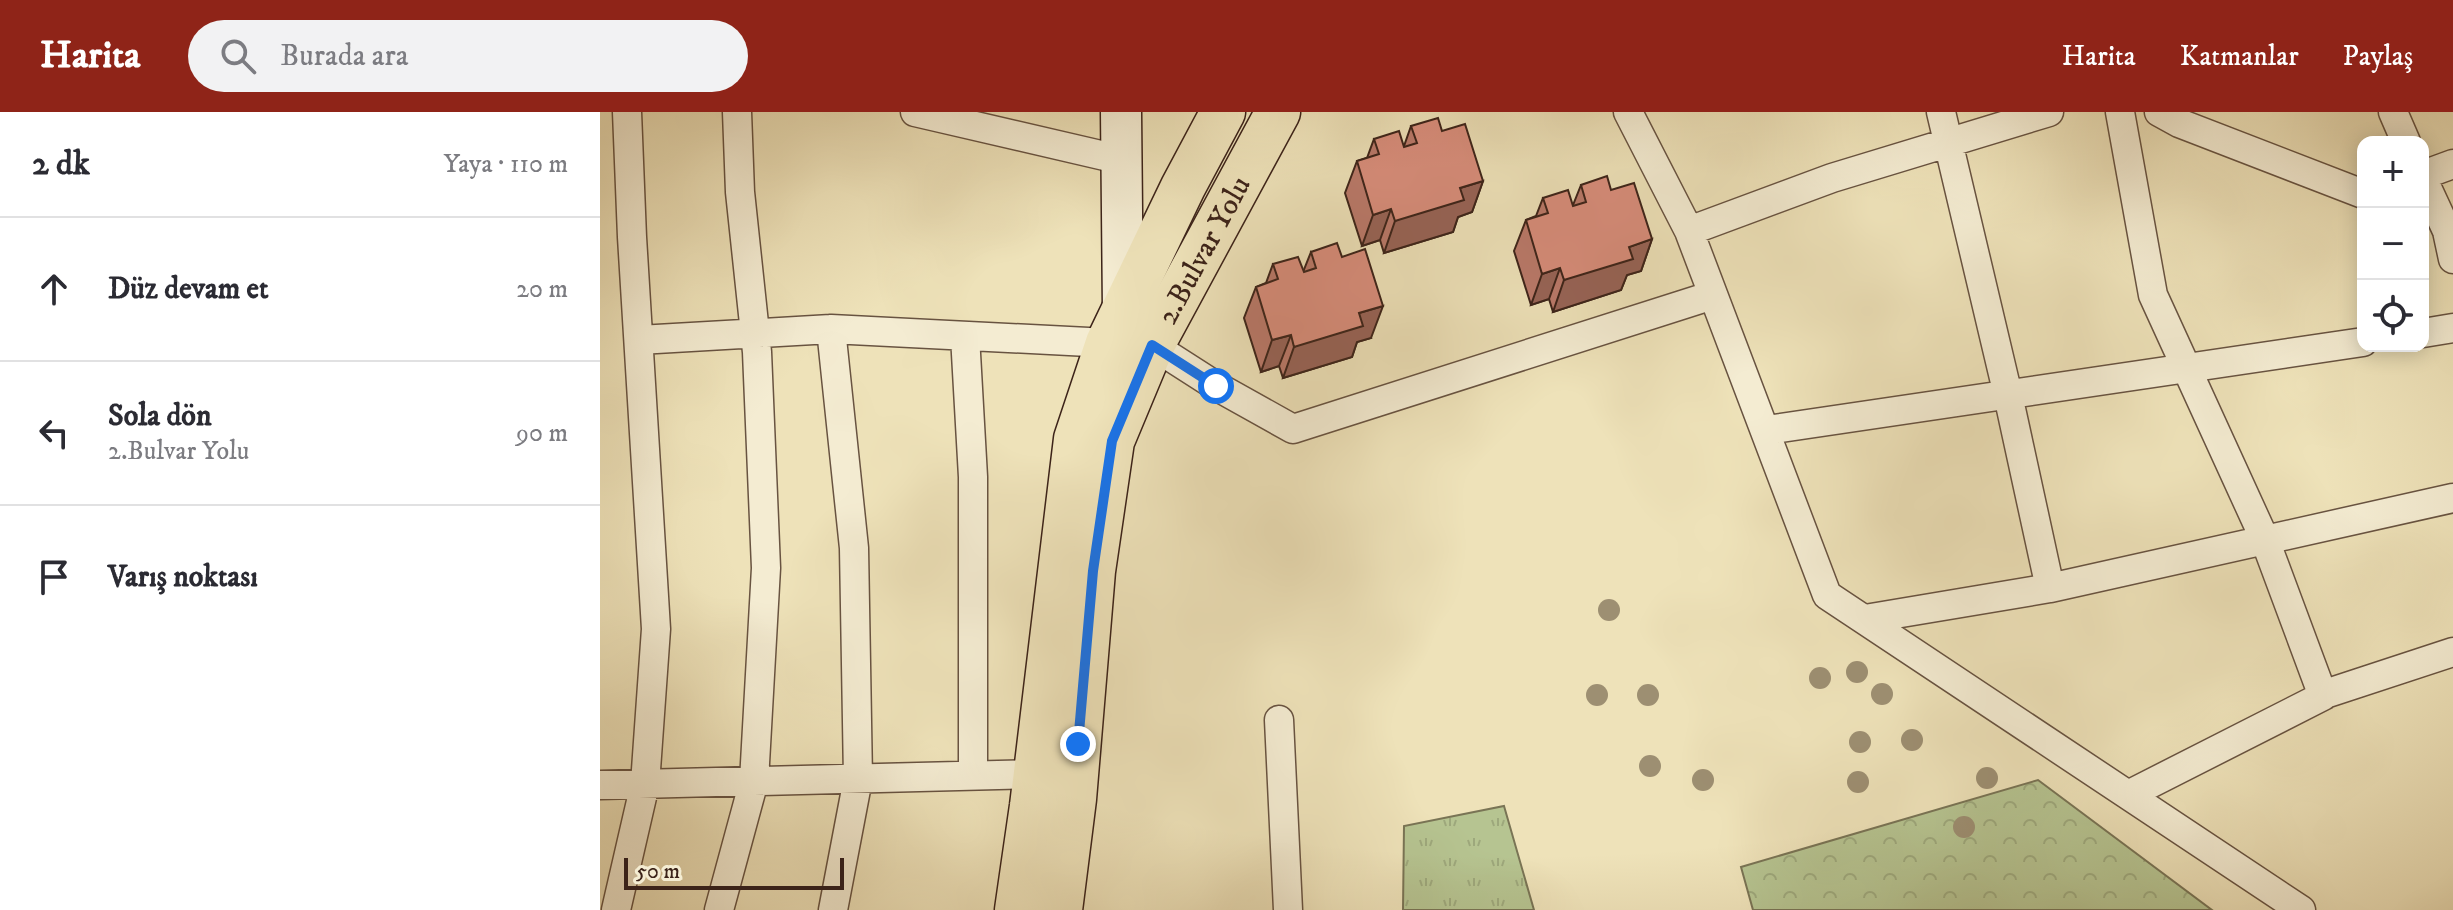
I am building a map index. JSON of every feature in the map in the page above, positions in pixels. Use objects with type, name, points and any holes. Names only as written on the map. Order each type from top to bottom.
[{"type":"main road","points":[[1115,327],[1121,112]]},
{"type":"main road","name":"2.Bulvar Yolu","points":[[1017,910],[1076,439],[1115,327],[1223,112]]},
{"type":"main road","name":"2.Bulvar Yolu","points":[[1060,910],[1074,799],[1093,571],[1112,441],[1152,345],[1278,112]]},
{"type":"street","points":[[616,910],[645,784],[656,629],[627,112]]},
{"type":"street","points":[[719,910],[754,781],[766,568],[755,332],[740,192],[737,112]]},
{"type":"street","points":[[915,112],[1122,160]]},
{"type":"street","points":[[1628,112],[1689,231],[1827,595],[2301,910]]},
{"type":"street","points":[[1941,112],[2050,588]]},
{"type":"street","points":[[1689,231],[1832,178],[2049,112]]},
{"type":"street","points":[[2120,112],[2153,295],[2265,540],[2322,695]]},
{"type":"street","points":[[2159,112],[2179,123],[2357,192]]},
{"type":"street","points":[[2393,112],[2403,136]]},
{"type":"street","points":[[2429,174],[2453,164]]},
{"type":"street","points":[[2429,194],[2444,236]]},
{"type":"street","points":[[1152,345],[1216,386],[1293,429],[1713,295]]},
{"type":"street","points":[[639,340],[831,329],[965,336],[1115,327]]},
{"type":"street","points":[[2429,332],[2453,328]]},
{"type":"street","points":[[831,329],[854,548],[858,779],[833,910]]},
{"type":"street","points":[[965,336],[973,477],[973,775]]},
{"type":"street","points":[[1767,430],[2357,343]]},
{"type":"street","points":[[1865,619],[2050,588],[2453,498]]},
{"type":"street","points":[[2128,795],[2322,695],[2453,652]]},
{"type":"street","points":[[1279,720],[1288,910]]},
{"type":"street","points":[[600,785],[1036,774]]},
{"type":"green space","points":[[2038,780],[2212,910],[1753,910],[1741,867]]},
{"type":"green space","points":[[1504,806],[1534,910],[1403,910],[1404,826]]},
{"type":"building","points":[[1438,118],[1442,131],[1465,124],[1483,181],[1460,188],[1464,200],[1395,221],[1391,209],[1373,215],[1357,161],[1379,154],[1374,139],[1399,131],[1404,147],[1417,143],[1411,126]]},
{"type":"building","points":[[1607,176],[1611,190],[1634,183],[1652,239],[1629,247],[1633,259],[1564,280],[1560,268],[1542,274],[1526,220],[1548,213],[1543,198],[1568,190],[1573,206],[1586,202],[1581,185]]},
{"type":"building","points":[[1337,243],[1342,257],[1365,249],[1383,306],[1359,313],[1363,326],[1294,347],[1291,335],[1272,340],[1256,287],[1278,279],[1273,264],[1298,257],[1304,272],[1316,268],[1311,252]]},
{"type":"route","points":[[1078,744],[1093,571],[1112,441],[1152,345],[1216,386]]}]
